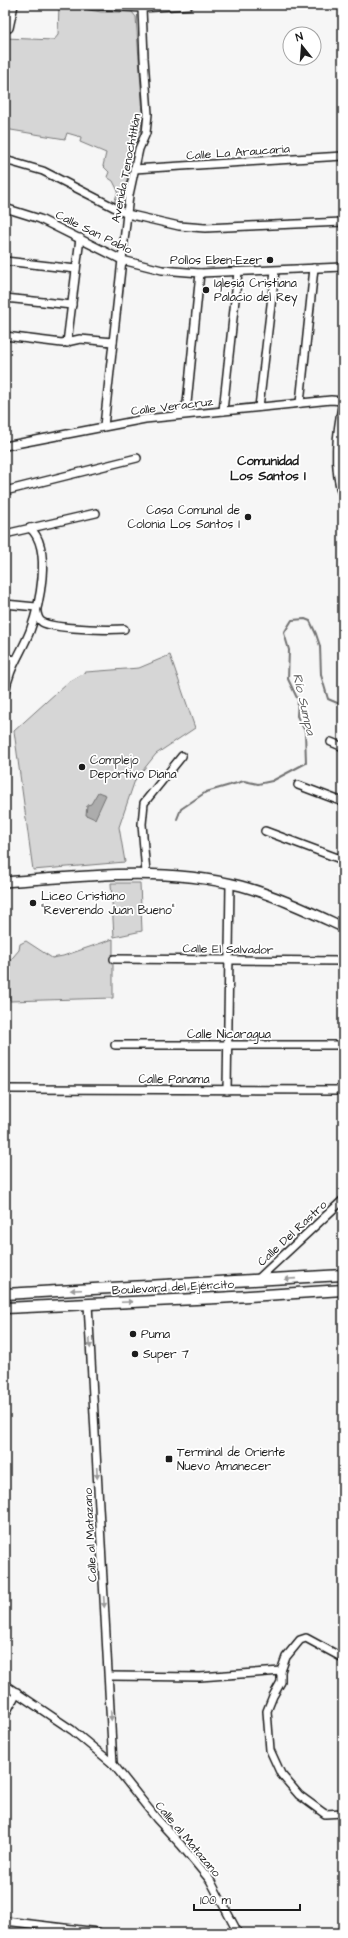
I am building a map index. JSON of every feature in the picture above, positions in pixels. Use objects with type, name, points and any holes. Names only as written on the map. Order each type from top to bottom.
[{"type":"highway","name":"Boulevard del Ejército","points":[[5,1294],[339,1276]]},
{"type":"highway","points":[[339,1276],[329,1280],[328,1285],[339,1290]]},
{"type":"highway","points":[[311,1292],[320,1286],[318,1282],[312,1278]]},
{"type":"highway","points":[[88,1304],[91,1297],[98,1294],[213,1289],[230,1282]]},
{"type":"highway","name":"Boulevard del Ejército","points":[[5,1308],[339,1290]]},
{"type":"main road","points":[[5,882],[95,874],[146,873],[201,878],[230,884],[273,896],[343,927]]},
{"type":"street","points":[[9,28],[14,5]]},
{"type":"street","points":[[90,5],[142,8],[189,5]]},
{"type":"street","name":"Avenida Tenochtitlán","points":[[104,426],[127,214],[134,169],[139,150],[146,133],[148,114],[142,8]]},
{"type":"street","name":"Calle La Araucaria","points":[[134,169],[343,156]]},
{"type":"street","points":[[5,160],[43,171],[127,214],[179,226],[205,228],[343,222]]},
{"type":"street","name":"Calle San Pablo","points":[[5,208],[40,218],[122,260],[162,270],[200,274],[343,267]]},
{"type":"street","points":[[67,343],[80,238]]},
{"type":"street","points":[[5,261],[76,269]]},
{"type":"street","points":[[300,403],[314,268]]},
{"type":"street","points":[[259,407],[275,271]]},
{"type":"street","points":[[223,411],[238,272]]},
{"type":"street","points":[[178,415],[186,403],[200,274]]},
{"type":"street","points":[[5,298],[72,305]]},
{"type":"street","points":[[5,336],[67,343],[80,339],[114,342]]},
{"type":"street","name":"Calle Veracruz","points":[[5,446],[104,426],[178,415],[331,400],[343,401]]},
{"type":"street","points":[[343,401],[337,454],[337,474],[343,497]]},
{"type":"street","points":[[5,490],[137,458]]},
{"type":"street","points":[[5,534],[96,514]]},
{"type":"street","points":[[5,694],[9,671],[30,630],[44,570],[43,559],[37,536],[30,528]]},
{"type":"street","points":[[5,604],[36,608]]},
{"type":"street","points":[[36,608],[39,618],[43,622],[93,629],[124,629]]},
{"type":"street","points":[[5,658],[15,660]]},
{"type":"street","points":[[331,742],[343,747]]},
{"type":"street","points":[[146,873],[142,824],[144,803],[182,756]]},
{"type":"street","points":[[298,785],[343,802]]},
{"type":"street","points":[[265,831],[343,860]]},
{"type":"street","points":[[227,1090],[230,884]]},
{"type":"street","name":"Calle El Salvador","points":[[114,958],[343,961]]},
{"type":"street","name":"Calle Nicaragua","points":[[115,1045],[343,1046]]},
{"type":"street","name":"Calle Panama","points":[[5,1089],[343,1090]]},
{"type":"street","name":"Calle Del Rastro","points":[[256,1281],[343,1200]]},
{"type":"street","name":"Calle al Matazano","points":[[88,1304],[113,1764]]},
{"type":"street","points":[[343,1658],[306,1638],[302,1638],[286,1657],[281,1671],[281,1682],[273,1696],[268,1711],[270,1750],[281,1774],[299,1795],[326,1814],[343,1813]]},
{"type":"street","points":[[109,1676],[200,1677],[281,1671]]},
{"type":"street","name":"Calle al Matazano","points":[[5,1685],[72,1730],[113,1764],[156,1818],[210,1880],[238,1933]]},
{"type":"street","points":[[5,1715],[17,1692]]},
{"type":"street","points":[[5,1921],[98,1932]]},
{"type":"shaded area","points":[[59,5],[101,12],[132,12],[136,17],[143,115],[140,134],[134,146],[121,210],[113,206],[118,191],[113,181],[107,177],[109,172],[103,166],[106,153],[80,142],[81,137],[67,133],[65,139],[5,129],[5,91],[7,92],[9,59],[5,55],[5,38],[54,40],[58,35]]},
{"type":"shaded area","name":"Complejo Deportivo Diana","points":[[170,655],[195,728],[156,754],[135,780],[119,827],[125,862],[33,870],[14,731],[67,683],[86,672],[139,668]]},
{"type":"shaded area","points":[[98,792],[106,795],[95,819],[86,815],[87,805],[91,804]]},
{"type":"shaded area","points":[[111,883],[140,883],[142,931],[114,937]]},
{"type":"shaded area","points":[[113,939],[113,998],[10,1001],[7,964],[19,950],[20,944],[26,941],[52,958],[63,956]]},
{"type":"waterway","name":"Río Sumpa","points":[[177,819],[181,809],[206,792],[244,781],[258,784],[272,781],[306,763],[305,731],[297,716],[298,700],[288,679],[289,650],[284,633],[292,620],[305,619],[310,621],[320,646],[321,675],[328,699],[342,705],[343,703]]},
{"type":"place","name":"Pollos Eben-Ezer","points":[[270,260]]},
{"type":"place","name":"Iglesia Cristiana Palacio del Rey","points":[[206,290]]},
{"type":"place","name":"Casa Comunal de Colonia Los Santos I","points":[[248,517]]},
{"type":"place","name":"Complejo Deportivo Diana","points":[[82,767]]},
{"type":"place","name":"Liceo Cristiano \"Reverendo Juan Bueno\"","points":[[33,903]]},
{"type":"place","name":"Puma","points":[[133,1334]]},
{"type":"place","name":"Super 7","points":[[135,1354]]},
{"type":"place","name":"Terminal de Oriente Nuevo Amanecer","points":[[169,1459]]},
{"type":"district","name":"Comunidad Los Santos I","points":[[268,468]]}]
